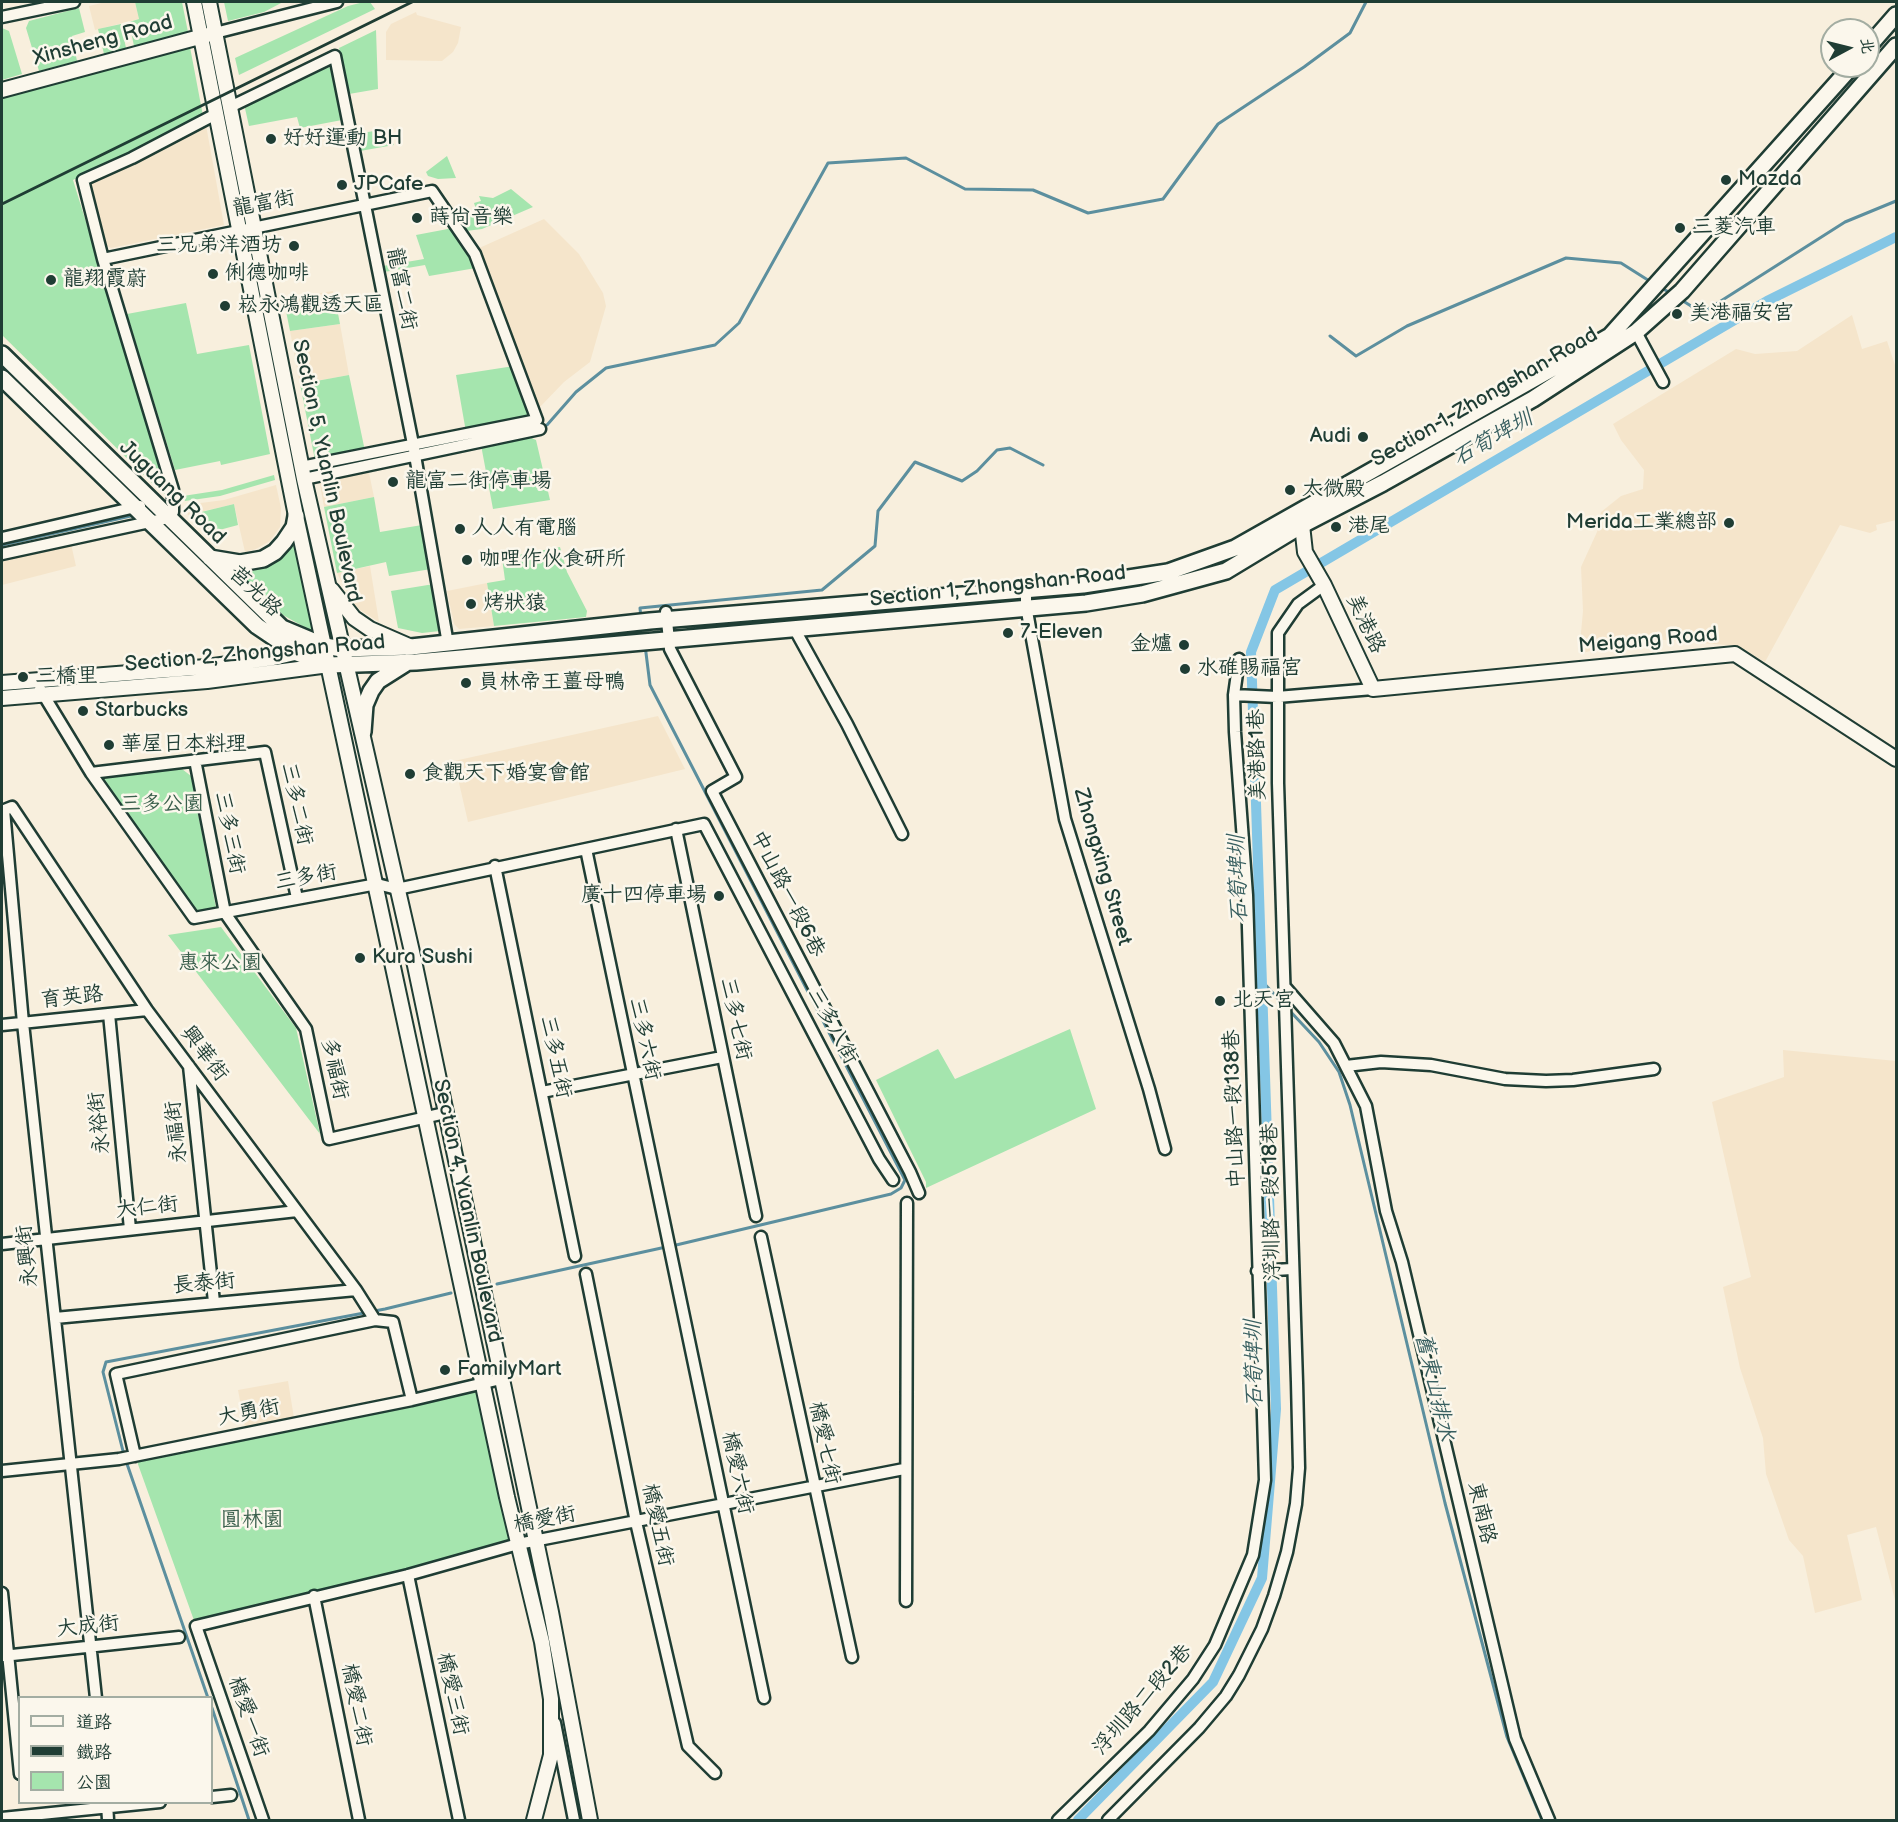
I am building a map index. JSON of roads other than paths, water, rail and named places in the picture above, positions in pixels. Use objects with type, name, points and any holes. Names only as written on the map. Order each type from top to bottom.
[{"type":"main road","name":"Section 5, Yuanlin Boulevard","points":[[194,2],[296,516],[325,646]]},
{"type":"main road","name":"Section 5, Yuanlin Boulevard","points":[[209,2],[303,473],[347,666]]},
{"type":"main road","points":[[1880,33],[1896,15]]},
{"type":"main road","name":"Xinsheng Road","points":[[2,90],[215,33]]},
{"type":"main road","name":"Section 1, Zhongshan Road","points":[[651,640],[1026,606],[1086,603],[1142,594],[1226,571],[1302,525],[1383,483],[1533,399],[1636,332],[1669,305],[1682,291],[1896,46]]},
{"type":"main road","name":"Section 1, Zhongshan Road","points":[[619,625],[667,616],[1026,590],[1168,572],[1235,548],[1316,500],[1530,383],[1610,336],[1841,78]]},
{"type":"main road","name":"Juguang Road","points":[[2,354],[145,505]]},
{"type":"main road","name":"Juguang Road","points":[[2,378],[145,505],[168,518],[207,558],[282,627],[325,646]]},
{"type":"main road","points":[[1302,525],[1316,500]]},
{"type":"main road","name":"莒光路","points":[[145,505],[151,521],[257,626],[297,653],[329,665]]},
{"type":"main road","points":[[207,558],[240,563],[263,559],[275,552],[284,542],[294,527],[296,516]]},
{"type":"main road","name":"美港路","points":[[1302,525],[1305,552],[1322,580],[1373,689]]},
{"type":"main road","points":[[323,567],[332,589],[354,618],[410,655],[378,681],[371,691],[365,705],[363,732]]},
{"type":"main road","name":"Section 2, Zhongshan Road","points":[[2,698],[100,688],[207,681],[329,665],[347,666],[410,655],[448,644],[619,625]]},
{"type":"main road","name":"Section 2, Zhongshan Road","points":[[2,683],[101,673],[206,667],[297,653],[325,646],[410,655],[651,640]]},
{"type":"main road","name":"Section 4, Yuanlin Boulevard","points":[[325,646],[518,1544],[542,1642],[551,1699],[551,1755],[534,1821]]},
{"type":"main road","name":"Meigang Road","points":[[1373,689],[1735,654],[1896,759]]},
{"type":"main road","name":"Section 4, Yuanlin Boulevard","points":[[347,666],[501,1379],[590,1821]]},
{"type":"street","points":[[2,17],[74,2]]},
{"type":"street","points":[[215,33],[330,2]]},
{"type":"street","name":"龍富二街","points":[[230,106],[335,56],[413,449],[448,644]]},
{"type":"street","points":[[2,554],[168,518],[173,512],[173,490],[103,259],[83,180],[132,158],[216,114]]},
{"type":"street","name":"龍富街","points":[[103,259],[432,190],[475,254],[538,425],[413,449]]},
{"type":"street","points":[[1636,332],[1647,356],[1664,382]]},
{"type":"street","points":[[303,473],[413,449]]},
{"type":"street","points":[[2,538],[145,505]]},
{"type":"street","name":"美港路1巷","points":[[1286,1002],[1277,697],[1278,633],[1298,604],[1322,580]]},
{"type":"street","name":"Zhongxing Street","points":[[1026,590],[1026,606],[1065,819],[1149,1089],[1164,1149]]},
{"type":"street","name":"中山路一段6巷","points":[[667,616],[670,649],[736,777],[712,791],[910,1172],[919,1194]]},
{"type":"street","points":[[794,628],[847,724],[902,834]]},
{"type":"street","name":"中山路一段138巷","points":[[1239,659],[1234,695],[1247,895],[1256,1144],[1257,1271]]},
{"type":"street","name":"三多街","points":[[35,681],[91,773],[194,918],[377,885],[396,889],[495,866],[704,824]]},
{"type":"street","points":[[1234,695],[1277,697],[1373,689]]},
{"type":"street","name":"三多二街","points":[[195,760],[265,752],[297,898]]},
{"type":"street","points":[[91,773],[195,760]]},
{"type":"street","name":"三多三街","points":[[195,760],[225,913]]},
{"type":"street","name":"興華街","points":[[6,809],[147,1010],[356,1290],[374,1319]]},
{"type":"street","name":"永興街","points":[[6,809],[23,1023],[96,1696]]},
{"type":"street","name":"三多八街","points":[[704,824],[879,1159],[893,1180]]},
{"type":"street","name":"三多七街","points":[[676,829],[756,1216]]},
{"type":"street","name":"三多六街","points":[[586,849],[670,1257]]},
{"type":"street","name":"三多五街","points":[[495,866],[574,1256]]},
{"type":"street","name":"多福街","points":[[225,913],[306,1029],[329,1139],[445,1113]]},
{"type":"street","points":[[1286,988],[1334,1043],[1346,1066],[1381,1062],[1431,1065],[1505,1079],[1546,1081],[1573,1080],[1654,1069]]},
{"type":"street","name":"浮圳路一段518巷","points":[[1108,1821],[1226,1696],[1262,1629],[1287,1552],[1299,1468],[1286,1002]]},
{"type":"street","name":"育英路","points":[[2,1025],[147,1010]]},
{"type":"street","name":"永裕街","points":[[108,1014],[130,1229]]},
{"type":"street","points":[[542,1092],[723,1058]]},
{"type":"street","name":"永福街","points":[[189,1066],[214,1302]]},
{"type":"street","name":"東南路","points":[[1346,1066],[1366,1106],[1386,1211],[1402,1262],[1515,1739],[1549,1821]]},
{"type":"street","points":[[193,1103],[209,1093]]},
{"type":"street","points":[[906,1601],[904,1469],[907,1203]]},
{"type":"street","name":"大仁街","points":[[2,1244],[297,1210]]},
{"type":"street","name":"橋愛七街","points":[[761,1237],[813,1488],[852,1657]]},
{"type":"street","name":"橋愛六街","points":[[670,1257],[764,1698]]},
{"type":"street","points":[[1257,1271],[1292,1269]]},
{"type":"street","name":"浮圳路二段2巷","points":[[1058,1821],[1149,1731],[1193,1679],[1215,1645],[1253,1555],[1264,1480],[1257,1271]]},
{"type":"street","name":"橋愛五街","points":[[586,1274],[636,1522],[688,1746],[715,1773]]},
{"type":"street","name":"長泰街","points":[[55,1318],[356,1290]]},
{"type":"street","points":[[128,1457],[116,1374],[374,1319],[393,1322],[412,1400]]},
{"type":"street","name":"大勇街","points":[[2,1471],[128,1457],[412,1400],[501,1379]]},
{"type":"street","name":"橋愛街","points":[[196,1626],[408,1575],[518,1544],[904,1469]]},
{"type":"street","name":"橋愛三街","points":[[408,1575],[459,1821]]},
{"type":"street","points":[[2,1593],[5,1656],[18,1758]]},
{"type":"street","name":"橋愛二街","points":[[314,1596],[359,1821]]},
{"type":"street","name":"橋愛一街","points":[[196,1626],[263,1821]]},
{"type":"street","name":"大成街","points":[[5,1656],[179,1637]]},
{"type":"street","points":[[551,1699],[574,1821]]},
{"type":"street","points":[[213,1797],[231,1795]]},
{"type":"street","points":[[2,1818],[24,1818],[107,1805],[134,1804]]},
{"type":"street","points":[[107,1805],[108,1821]]},
{"type":"waterway","points":[[542,426],[547,425],[576,392],[606,368],[715,345],[739,323],[828,163],[906,158],[965,189],[1033,190],[1088,213],[1163,199],[1218,124],[1304,67],[1350,33],[1366,2]]},
{"type":"waterway","points":[[1680,299],[1702,313],[1845,222],[1896,201]]},
{"type":"waterway","name":"石筍埤圳","points":[[1078,1820],[1213,1682],[1262,1578],[1276,1409],[1251,652],[1275,590],[1767,301],[1896,237]]},
{"type":"waterway","points":[[1330,336],[1356,356],[1407,326],[1566,258],[1621,263],[1651,282]]},
{"type":"waterway","points":[[1660,287],[1672,294]]},
{"type":"waterway","points":[[641,618],[640,608],[822,590],[875,546],[878,511],[915,462],[962,481],[977,471],[997,450],[1010,448],[1043,465]]},
{"type":"waterway","points":[[322,469],[367,460]]},
{"type":"waterway","points":[[2,545],[135,515]]},
{"type":"waterway","points":[[645,645],[650,685],[905,1180],[901,1188],[891,1194],[672,1246]]},
{"type":"waterway","name":"舊東山排水","points":[[1262,981],[1282,1003]]},
{"type":"waterway","name":"舊東山排水","points":[[1289,1010],[1319,1042],[1339,1072],[1350,1105],[1445,1503],[1507,1737],[1542,1820]]},
{"type":"waterway","points":[[497,1284],[666,1247]]},
{"type":"waterway","points":[[124,1455],[103,1372],[106,1362],[385,1309],[451,1293]]},
{"type":"waterway","points":[[126,1461],[207,1696]]},
{"type":"waterway","points":[[213,1711],[249,1820]]},
{"type":"railway","points":[[2,204],[412,2]]},
{"type":"place","name":"好好運動 BH","points":[[271,139]]},
{"type":"place","name":"Mazda","points":[[1726,180]]},
{"type":"place","name":"JPCafe","points":[[342,185]]},
{"type":"place","name":"蒔尚音樂","points":[[417,218]]},
{"type":"place","name":"三菱汽車","points":[[1680,228]]},
{"type":"place","name":"三兄弟洋酒坊","points":[[294,246]]},
{"type":"place","name":"俐德咖啡","points":[[213,274]]},
{"type":"place","name":"龍翔霞蔚","points":[[51,280]]},
{"type":"place","name":"崧永鴻觀透天區","points":[[225,306]]},
{"type":"place","name":"美港福安宮","points":[[1677,314]]},
{"type":"place","name":"Audi","points":[[1363,437]]},
{"type":"place","name":"龍富二街停車場","points":[[393,482]]},
{"type":"place","name":"太微殿","points":[[1290,490]]},
{"type":"place","name":"Merida工業總部","points":[[1729,523]]},
{"type":"place","name":"港尾","points":[[1336,527]]},
{"type":"place","name":"人人有電腦","points":[[460,529]]},
{"type":"place","name":"咖哩作伙食研所","points":[[467,560]]},
{"type":"place","name":"烤狀猿","points":[[471,604]]},
{"type":"place","name":"7-Eleven","points":[[1008,633]]},
{"type":"place","name":"金爐","points":[[1184,645]]},
{"type":"place","name":"水碓賜福宮","points":[[1185,669]]},
{"type":"place","name":"三橋里","points":[[23,677]]},
{"type":"place","name":"員林帝王薑母鴨","points":[[466,683]]},
{"type":"place","name":"Starbucks","points":[[83,711]]},
{"type":"place","name":"華屋日本料理","points":[[109,745]]},
{"type":"place","name":"食觀天下婚宴會館","points":[[410,774]]},
{"type":"place","name":"廣十四停車場","points":[[719,896]]},
{"type":"place","name":"Kura Sushi","points":[[360,958]]},
{"type":"place","name":"北天宮","points":[[1220,1001]]},
{"type":"place","name":"FamilyMart","points":[[445,1370]]},
{"type":"park label","name":"三多公園","points":[[162,805]]},
{"type":"park label","name":"惠來公園","points":[[220,964]]},
{"type":"park label","name":"圓林園","points":[[252,1521]]}]
